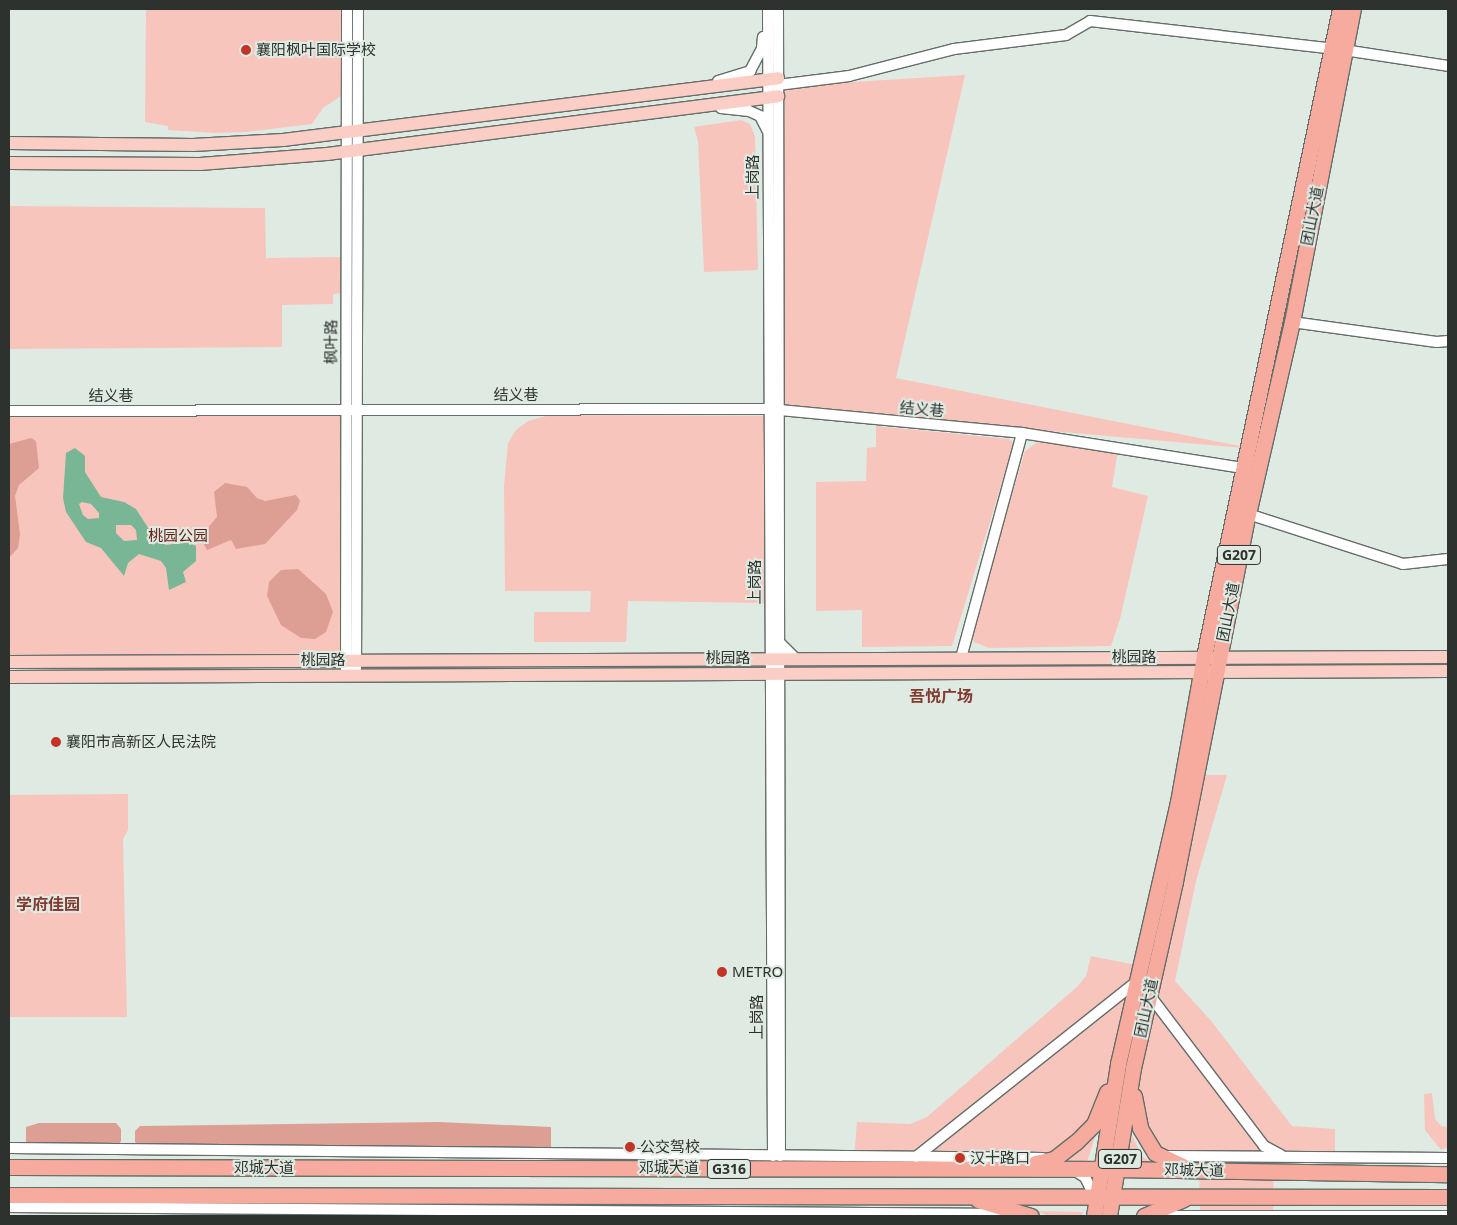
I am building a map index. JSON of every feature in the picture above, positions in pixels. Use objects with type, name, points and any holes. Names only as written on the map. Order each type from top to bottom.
[{"type":"highway","name":"团山大道","points":[[1109,1216],[1102,1169],[1118,1064],[1208,673],[1248,514],[1292,322],[1338,50],[1340,9]]},
{"type":"highway","name":"团山大道","points":[[1212,656],[1244,468],[1338,50],[1353,9]]},
{"type":"highway","name":"团山大道","points":[[1106,1195],[1118,1169],[1134,1063],[1148,993],[1175,882],[1208,673]]},
{"type":"highway","points":[[1134,1063],[1134,1103],[1140,1128],[1155,1153],[1174,1164],[1196,1170]]},
{"type":"highway","points":[[1012,1169],[1054,1158],[1094,1124],[1118,1064]]},
{"type":"highway","name":"邓城大道","points":[[9,1167],[1118,1169],[1448,1174]]},
{"type":"highway","points":[[962,1195],[1026,1215]]},
{"type":"highway","name":"邓城大道","points":[[13,1196],[284,1202],[962,1195],[1448,1197]]},
{"type":"highway","name":"G207","points":[[1094,1216],[1106,1195]]},
{"type":"highway","points":[[1144,1216],[1194,1196]]},
{"type":"main road","points":[[9,143],[193,145],[283,140],[684,89],[774,87]]},
{"type":"main road","points":[[9,163],[200,164],[352,151],[683,109],[774,87]]},
{"type":"main road","name":"桃园路","points":[[9,662],[1212,656],[1448,657]]},
{"type":"main road","name":"桃园路","points":[[9,677],[1448,671]]},
{"type":"main road","points":[[9,1159],[24,1168]]},
{"type":"street","name":"枫叶路","points":[[347,9],[352,130],[351,676]]},
{"type":"street","name":"枫叶路","points":[[352,130],[358,9]]},
{"type":"street","name":"上岗路","points":[[767,9],[774,87],[768,132],[774,410]]},
{"type":"street","points":[[684,89],[750,71],[762,48],[767,9]]},
{"type":"street","name":"上岗路","points":[[776,1156],[774,87],[778,9]]},
{"type":"street","points":[[774,87],[849,76],[954,49],[1066,35],[1090,21],[1338,50],[1448,66]]},
{"type":"street","points":[[683,109],[749,111],[760,116],[768,132]]},
{"type":"street","points":[[1292,322],[1436,342],[1448,341]]},
{"type":"street","name":"结义巷","points":[[9,411],[774,410],[1022,433],[1244,468]]},
{"type":"street","points":[[961,658],[1022,433]]},
{"type":"street","points":[[1248,514],[1403,564],[1448,559]]},
{"type":"street","points":[[754,658],[775,642],[795,658]]},
{"type":"street","points":[[754,674],[775,692],[797,674]]},
{"type":"street","points":[[916,1157],[1137,981]]},
{"type":"street","points":[[1148,993],[1264,1146],[1274,1154],[1297,1158]]},
{"type":"street","points":[[9,1148],[1054,1158],[1085,1177],[1103,1216]]},
{"type":"street","points":[[1155,1153],[1174,1157],[1448,1158]]},
{"type":"street","points":[[9,1207],[270,1213],[284,1202],[522,1214],[1026,1215]]},
{"type":"street","points":[[1158,1216],[1448,1216]]},
{"type":"green space","name":"襄阳枫叶国际学校","points":[[146,9],[347,9],[347,92],[323,108],[312,124],[246,132],[215,133],[168,130],[168,126],[145,122]]},
{"type":"green space","points":[[965,75],[896,378],[1255,449],[775,407],[774,87]]},
{"type":"green space","points":[[741,120],[750,124],[755,136],[758,270],[704,272],[698,141],[694,127]]},
{"type":"green space","points":[[9,206],[265,208],[266,258],[342,257],[341,293],[333,294],[333,304],[282,305],[282,347],[9,349]]},
{"type":"green space","name":"桃园公园","points":[[346,410],[346,660],[9,662],[9,411]]},
{"type":"green space","points":[[550,415],[764,416],[765,603],[628,601],[626,642],[534,642],[534,612],[590,612],[591,591],[505,591],[504,486],[508,443],[516,430],[528,421]]},
{"type":"green space","points":[[876,426],[1009,439],[1014,443],[952,646],[862,647],[862,610],[816,611],[816,482],[866,481],[867,448],[876,447]]},
{"type":"green space","points":[[1039,441],[1119,444],[1112,487],[1148,496],[1120,619],[1111,646],[989,648],[974,642],[972,631],[1025,451]]},
{"type":"green space","points":[[1197,775],[1227,775],[1196,881],[1175,981],[1212,1022],[1292,1126],[1335,1129],[1335,1158],[1274,1154],[1273,1214],[1200,1215],[1199,1158],[1155,1153],[1134,1103]]},
{"type":"green space","points":[[128,794],[128,830],[123,839],[127,1017],[9,1017],[9,795]]},
{"type":"green space","points":[[1091,956],[1141,966],[1118,1064],[1094,1124],[1054,1159],[854,1157],[857,1122],[910,1124],[927,1117],[1078,986],[1086,976]]},
{"type":"green space","points":[[1432,1093],[1435,1119],[1441,1126],[1448,1127],[1448,1147],[1441,1150],[1425,1130],[1424,1094]]},
{"type":"green space","points":[[1129,1129],[1142,1156],[1158,1167],[1123,1165]]},
{"type":"green space","points":[[1096,1134],[1086,1165],[1053,1165],[1083,1148]]},
{"type":"green space","points":[[1036,1211],[1083,1212],[1082,1216],[1049,1216]]},
{"type":"shaded area","points":[[31,438],[36,441],[39,468],[19,485],[15,496],[20,534],[18,548],[9,558],[9,444]]},
{"type":"shaded area","points":[[75,448],[85,456],[85,472],[101,497],[124,502],[136,509],[156,540],[166,545],[186,542],[196,546],[196,561],[183,572],[186,582],[169,590],[166,568],[161,561],[139,554],[128,563],[124,576],[101,548],[86,542],[66,512],[63,498],[66,453]],"holes":[[[82,502],[91,504],[99,513],[99,518],[88,519],[83,515],[79,504]],[[116,525],[131,525],[136,530],[137,540],[124,541],[116,533]]]},
{"type":"shaded area","points":[[225,483],[247,487],[257,498],[265,501],[296,495],[300,501],[297,510],[265,544],[236,549],[231,540],[207,550],[200,537],[217,517],[214,492]]},
{"type":"shaded area","points":[[298,569],[326,594],[333,612],[326,632],[315,639],[301,638],[281,625],[267,596],[269,582],[281,570]]},
{"type":"shaded area","points":[[439,1122],[551,1127],[551,1154],[144,1149],[135,1142],[135,1131],[140,1126]]},
{"type":"shaded area","points":[[39,1123],[116,1123],[121,1129],[121,1141],[116,1149],[26,1144],[26,1127]]},
{"type":"place","name":"襄阳枫叶国际学校","points":[[246,50]]},
{"type":"place","name":"襄阳市高新区人民法院","points":[[56,742]]},
{"type":"place","name":"METRO","points":[[722,972]]},
{"type":"place","name":"公交驾校","points":[[630,1147]]},
{"type":"place","name":"汉十路口","points":[[960,1158]]},
{"type":"district","name":"吾悦广场","points":[[941,696]]},
{"type":"district","name":"学府佳园","points":[[48,904]]}]
